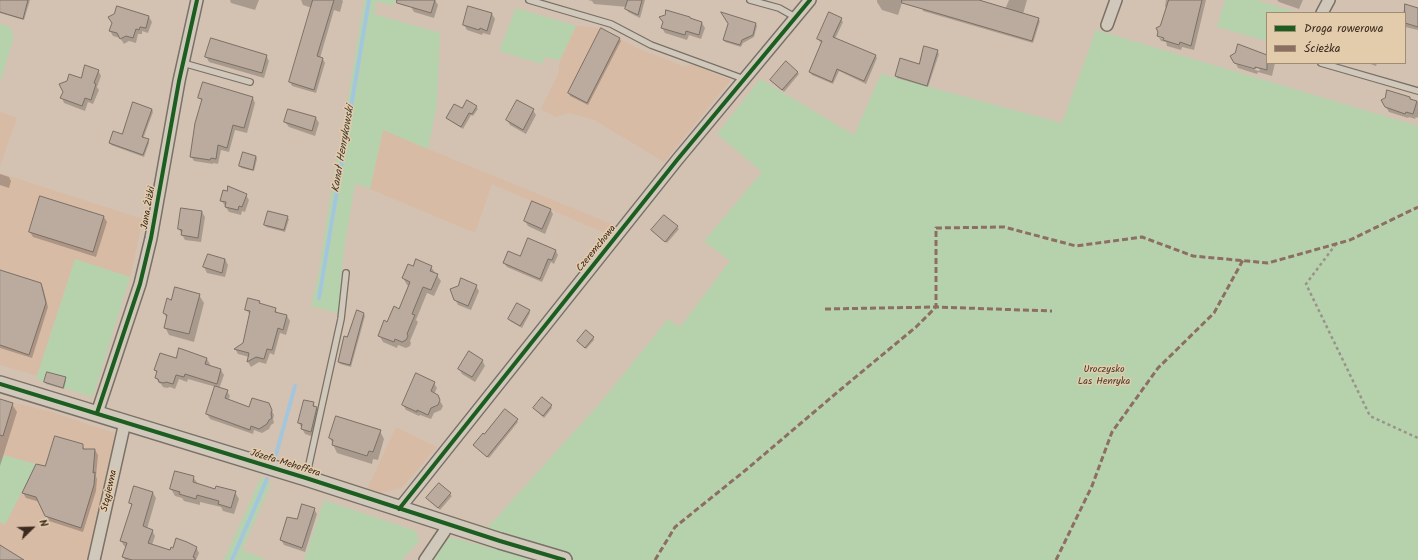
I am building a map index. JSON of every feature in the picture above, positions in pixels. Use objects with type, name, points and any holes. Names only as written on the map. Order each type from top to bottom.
[{"type":"street","name":"Jana Żiżki","points":[[97,413],[140,284],[152,238],[183,63],[197,0]]},
{"type":"street","name":"Czeremchowa","points":[[399,509],[677,160],[810,0]]},
{"type":"street","points":[[1107,25],[1116,0]]},
{"type":"street","points":[[1323,12],[1329,0]]},
{"type":"street","name":"Józefa Mehoffera","points":[[0,384],[306,478],[447,525],[564,560]]},
{"type":"street","name":"Stągiewna","points":[[94,560],[126,422]]},
{"type":"street","points":[[425,560],[447,525]]},
{"type":"lane","points":[[529,0],[611,24],[651,45],[744,79]]},
{"type":"lane","points":[[750,0],[779,8],[795,17]]},
{"type":"lane","points":[[183,63],[250,82]]},
{"type":"lane","points":[[1324,64],[1418,92]]},
{"type":"lane","points":[[306,478],[341,319],[346,273]]},
{"type":"path","points":[[1336,244],[1306,284],[1370,416],[1418,438]]},
{"type":"shaded area","points":[[576,26],[601,28],[637,48],[683,66],[694,65],[731,80],[664,162],[594,120],[570,113],[555,117],[541,109],[558,74],[560,60]]},
{"type":"shaded area","points":[[0,112],[17,118],[0,166]]},
{"type":"shaded area","points":[[383,130],[614,225],[607,234],[492,184],[475,233],[370,189]]},
{"type":"shaded area","points":[[0,173],[143,219],[130,277],[75,259],[37,376],[0,365]]},
{"type":"shaded area","points":[[0,399],[52,412],[114,433],[115,454],[96,534],[89,557],[86,560],[0,560]]},
{"type":"shaded area","points":[[396,427],[437,447],[402,488],[380,493],[367,489]]},
{"type":"green space","points":[[364,0],[395,0],[394,6],[376,1],[374,14],[440,33],[437,104],[428,149],[383,130],[370,189],[359,184],[355,184],[344,249],[338,313],[311,306],[318,277],[333,179],[345,118]]},
{"type":"green space","points":[[1225,0],[1256,0],[1295,12],[1266,12],[1266,41],[1217,27]]},
{"type":"green space","points":[[516,8],[576,26],[560,60],[545,57],[542,64],[499,51]]},
{"type":"green space","points":[[0,24],[10,27],[13,34],[13,40],[0,83]]},
{"type":"green space","name":"Uroczysko Las Henryka","points":[[1096,30],[1418,126],[1418,560],[432,560],[450,537],[491,548],[488,527],[601,402],[668,319],[680,327],[730,261],[704,241],[762,172],[717,134],[760,79],[854,135],[881,74],[1062,123]]},
{"type":"green space","points":[[75,259],[130,277],[93,397],[63,388],[65,377],[48,372],[44,382],[36,379]]},
{"type":"green space","points":[[4,455],[36,464],[5,525],[0,522],[0,463]]},
{"type":"green space","points":[[261,477],[271,484],[242,550],[267,560],[224,560]]},
{"type":"green space","points":[[324,500],[416,531],[419,541],[402,560],[304,560]]},
{"type":"building","points":[[0,0],[28,0],[23,19],[0,12]]},
{"type":"building","points":[[313,0],[334,0],[317,56],[323,58],[314,90],[289,82]]},
{"type":"building","points":[[397,0],[435,0],[431,13],[397,3]]},
{"type":"building","points":[[628,0],[642,0],[638,15],[625,9]]},
{"type":"building","points":[[902,0],[979,0],[1039,18],[1032,41],[902,3]]},
{"type":"building","points":[[1169,0],[1202,0],[1191,46],[1180,42],[1179,45],[1163,40],[1164,38],[1157,36],[1158,32],[1156,28],[1160,26]]},
{"type":"building","points":[[1405,4],[1418,8],[1418,27],[1406,23]]},
{"type":"building","points":[[117,6],[149,16],[146,28],[140,27],[139,30],[136,29],[133,38],[126,36],[120,39],[117,33],[109,31],[112,23],[108,17],[114,14]]},
{"type":"building","points":[[468,6],[492,13],[487,31],[480,28],[479,30],[463,25]]},
{"type":"building","points":[[666,10],[702,22],[699,35],[686,31],[685,35],[661,28],[663,22],[659,17],[665,15]]},
{"type":"building","points":[[721,12],[756,23],[753,35],[742,40],[740,45],[723,40],[728,24]]},
{"type":"building","points":[[829,12],[842,18],[833,37],[876,55],[864,81],[837,69],[832,82],[809,72],[822,41],[817,39]]},
{"type":"building","points":[[601,28],[620,38],[587,103],[568,93]]},
{"type":"building","points":[[211,38],[267,55],[262,73],[205,57]]},
{"type":"building","points":[[1238,44],[1266,55],[1267,70],[1255,67],[1255,69],[1234,63],[1230,56],[1235,53]]},
{"type":"building","points":[[924,46],[938,50],[927,86],[895,76],[900,58],[919,64]]},
{"type":"building","points":[[786,61],[798,72],[782,90],[770,80]]},
{"type":"building","points":[[85,65],[99,70],[94,83],[96,84],[91,100],[85,98],[82,106],[60,98],[63,92],[59,84],[67,81],[69,74],[81,78]]},
{"type":"building","points":[[203,82],[253,97],[244,128],[233,125],[227,148],[218,145],[216,159],[211,158],[210,160],[190,157],[195,123],[202,99],[198,98]]},
{"type":"building","points":[[1387,90],[1410,97],[1410,99],[1417,101],[1413,114],[1406,112],[1405,114],[1385,107],[1381,100],[1385,98]]},
{"type":"building","points":[[467,100],[477,106],[472,114],[469,113],[461,127],[446,118],[454,104],[462,108]]},
{"type":"building","points":[[517,100],[534,109],[523,130],[506,120]]},
{"type":"building","points":[[133,102],[152,109],[142,137],[149,139],[143,155],[109,143],[113,131],[122,134]]},
{"type":"building","points":[[288,109],[316,117],[312,131],[284,122]]},
{"type":"building","points":[[243,152],[256,156],[253,170],[239,166]]},
{"type":"building","points":[[228,186],[247,194],[242,207],[239,206],[238,210],[225,207],[226,202],[220,201],[223,190],[227,191]]},
{"type":"building","points":[[40,196],[104,216],[93,252],[29,232]]},
{"type":"building","points":[[532,201],[551,209],[542,229],[524,221]]},
{"type":"building","points":[[181,208],[202,211],[198,238],[181,235],[182,230],[178,229]]},
{"type":"building","points":[[268,211],[288,216],[284,230],[264,225]]},
{"type":"building","points":[[664,215],[678,226],[665,242],[651,230]]},
{"type":"building","points":[[528,238],[556,250],[552,260],[548,259],[540,279],[503,263],[508,251],[520,256]]},
{"type":"building","points":[[208,254],[225,259],[222,273],[203,267]]},
{"type":"building","points":[[416,259],[432,266],[430,271],[438,274],[431,290],[423,287],[412,314],[415,315],[406,340],[402,342],[395,339],[394,342],[378,336],[384,320],[387,322],[394,306],[399,309],[410,282],[402,278],[408,264],[413,266]]},
{"type":"building","points":[[0,270],[41,283],[46,303],[29,355],[0,345]]},
{"type":"building","points":[[461,278],[477,285],[468,306],[454,300],[450,289],[458,286]]},
{"type":"building","points":[[175,287],[200,294],[189,334],[164,328],[167,315],[163,313],[167,298],[171,300]]},
{"type":"building","points":[[248,298],[260,301],[259,303],[276,308],[275,312],[287,315],[283,330],[278,328],[272,350],[267,349],[264,359],[256,357],[247,362],[249,353],[234,349],[243,343],[250,311],[245,310]]},
{"type":"building","points":[[517,303],[530,310],[520,326],[508,319]]},
{"type":"building","points":[[357,310],[364,313],[350,365],[338,362],[344,336],[347,337]]},
{"type":"building","points":[[586,330],[594,337],[585,348],[577,341]]},
{"type":"building","points":[[179,348],[207,358],[205,364],[221,369],[217,384],[185,374],[184,377],[176,375],[173,384],[159,382],[158,379],[155,378],[157,371],[154,370],[160,353],[176,358]]},
{"type":"building","points":[[469,351],[483,360],[472,377],[458,369]]},
{"type":"building","points":[[47,372],[66,377],[63,388],[44,382]]},
{"type":"building","points":[[416,373],[435,382],[431,391],[438,395],[440,400],[438,405],[431,408],[428,415],[402,405]]},
{"type":"building","points":[[215,386],[228,390],[225,398],[249,407],[252,398],[269,403],[272,410],[272,418],[267,424],[259,429],[251,426],[250,430],[206,414]]},
{"type":"building","points":[[542,397],[552,405],[543,416],[533,408]]},
{"type":"building","points":[[0,399],[13,403],[3,436],[0,435]]},
{"type":"building","points":[[304,400],[314,402],[313,406],[317,407],[311,432],[301,429],[302,424],[298,423]]},
{"type":"building","points":[[505,409],[518,419],[487,457],[473,445]]},
{"type":"building","points":[[336,416],[381,430],[373,452],[369,451],[367,456],[332,445],[333,440],[329,438]]},
{"type":"building","points":[[55,436],[83,444],[83,449],[95,449],[93,473],[95,472],[94,485],[81,528],[45,516],[36,497],[22,493],[36,464],[45,466]]},
{"type":"building","points":[[175,471],[194,476],[193,482],[215,489],[216,486],[236,491],[231,508],[218,504],[219,501],[197,495],[196,499],[179,494],[180,492],[170,489]]},
{"type":"building","points":[[439,483],[451,493],[438,508],[426,498]]},
{"type":"building","points":[[134,486],[153,492],[143,526],[153,530],[148,543],[170,550],[171,547],[173,548],[176,538],[197,547],[193,557],[195,560],[132,560],[122,557],[127,543],[120,541],[132,504],[129,503]]},
{"type":"building","points":[[302,504],[315,508],[302,548],[280,540],[287,517],[297,519]]},
{"type":"building","points":[[0,545],[24,560],[0,560]]},
{"type":"waterway","name":"Kanał Henrykowski","points":[[319,298],[369,0]]},
{"type":"waterway","name":"Kanał Henrykowski","points":[[275,458],[295,386]]},
{"type":"waterway","name":"Kanał Henrykowski","points":[[232,560],[267,479]]},
{"type":"marked path","points":[[655,560],[675,527],[747,469],[916,327],[936,307],[936,228],[1004,227],[1076,246],[1142,237],[1193,256],[1268,263],[1350,240],[1418,207]]},
{"type":"marked path","points":[[1056,560],[1092,486],[1112,432],[1158,368],[1214,313],[1243,260]]},
{"type":"marked path","points":[[825,309],[936,307],[1052,311]]},
{"type":"cycle path","points":[[97,413],[140,284],[151,238],[179,81],[197,0]]},
{"type":"cycle path","points":[[399,509],[677,160],[810,0]]},
{"type":"cycle path","points":[[0,384],[306,478],[500,541],[564,560]]}]
